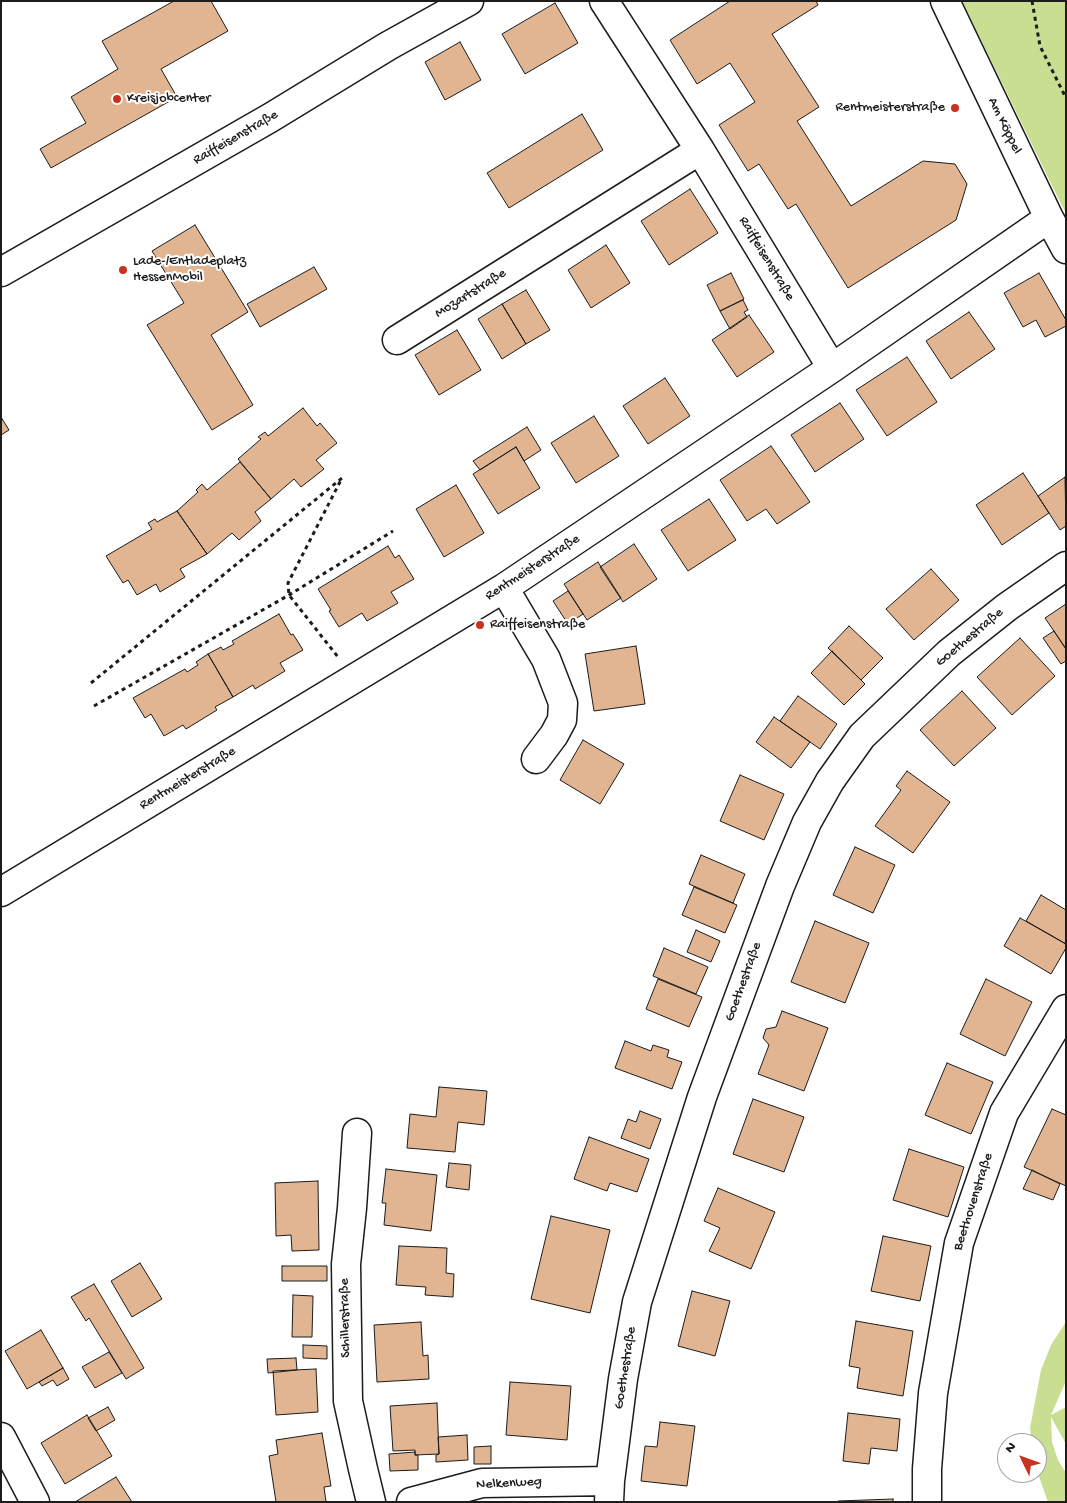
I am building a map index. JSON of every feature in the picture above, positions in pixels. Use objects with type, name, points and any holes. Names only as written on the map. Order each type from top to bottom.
[{"type":"street","name":"Raiffeisenstraße","points":[[1,272],[270,118],[388,46],[469,1]]},
{"type":"street","name":"Raiffeisenstraße","points":[[604,1],[700,150],[832,368]]},
{"type":"street","name":"Am Köppel","points":[[945,1],[1049,218],[1066,249]]},
{"type":"street","name":"Mozartstraße","points":[[397,340],[700,150]]},
{"type":"street","name":"Rentmeisterstraße","points":[[1,892],[504,588],[832,368],[1049,218]]},
{"type":"street","name":"Goethestraße","points":[[609,1491],[623,1379],[637,1302],[705,1088],[780,886],[808,822],[830,781],[862,736],[950,653],[1007,607],[1066,566]]},
{"type":"street","points":[[504,588],[546,659],[563,703],[562,720],[554,736],[536,759]]},
{"type":"street","name":"Beethovenstraße","points":[[926,1502],[933,1393],[959,1243],[1004,1113],[1066,1009]]},
{"type":"street","name":"Schillerstraße","points":[[357,1133],[346,1264],[348,1401],[371,1502]]},
{"type":"street","points":[[1,1437],[35,1502]]},
{"type":"street","name":"Nelkenweg","points":[[411,1502],[482,1483],[609,1491]]},
{"type":"path","points":[[1032,1],[1040,46],[1066,98]]},
{"type":"path","points":[[92,683],[342,478],[288,583],[289,595],[355,678]]},
{"type":"path","points":[[94,706],[289,595],[393,531]]},
{"type":"green space","points":[[962,1],[1066,1],[1066,213],[1061,204]]},
{"type":"green space","points":[[1066,1322],[1066,1381],[1051,1415],[1066,1407],[1066,1444],[1051,1417],[1052,1442],[1058,1460],[1066,1473],[1066,1502],[1048,1502],[1041,1483],[1047,1483],[1047,1433],[1031,1433],[1030,1428],[1041,1370],[1051,1345]]},
{"type":"building","points":[[174,1],[211,1],[228,31],[161,69],[177,97],[51,168],[40,149],[86,123],[71,97],[118,69],[102,41]]},
{"type":"building","points":[[730,1],[816,1],[818,5],[772,34],[819,107],[797,121],[851,206],[923,161],[955,164],[967,184],[956,220],[848,288],[796,204],[788,209],[759,164],[748,171],[719,125],[755,102],[730,63],[697,84],[670,40]]},
{"type":"building","points":[[555,3],[578,43],[525,74],[502,34]]},
{"type":"building","points":[[460,42],[481,80],[445,100],[425,62]]},
{"type":"building","points":[[582,114],[603,150],[509,208],[487,173]]},
{"type":"building","points":[[690,189],[718,233],[669,265],[641,221]]},
{"type":"building","points":[[195,225],[248,312],[211,335],[253,405],[212,430],[147,325],[184,303],[152,251]]},
{"type":"building","points":[[606,245],[630,283],[591,308],[568,270]]},
{"type":"building","points":[[314,267],[327,289],[260,327],[247,304]]},
{"type":"building","points":[[731,273],[744,299],[720,311],[707,285]]},
{"type":"building","points":[[1039,273],[1066,320],[1066,326],[1045,337],[1036,320],[1023,327],[1004,293]]},
{"type":"building","points":[[526,290],[550,330],[526,344],[502,304]]},
{"type":"building","points":[[743,300],[748,310],[744,312],[747,317],[730,329],[720,311]]},
{"type":"building","points":[[502,304],[526,344],[502,359],[478,319]]},
{"type":"building","points":[[969,312],[995,349],[951,379],[926,341]]},
{"type":"building","points":[[749,315],[774,352],[737,377],[712,340]]},
{"type":"building","points":[[457,330],[481,370],[439,395],[415,355]]},
{"type":"building","points":[[907,357],[937,402],[887,436],[856,390]]},
{"type":"building","points":[[665,378],[690,416],[648,444],[623,406]]},
{"type":"building","points":[[840,403],[864,439],[815,472],[791,435]]},
{"type":"building","points":[[303,408],[317,426],[320,423],[337,443],[316,460],[324,469],[301,487],[294,479],[271,499],[238,459],[261,439],[258,437],[265,432],[268,436]]},
{"type":"building","points":[[594,416],[619,456],[576,483],[551,443]]},
{"type":"building","points":[[1,417],[9,430],[1,435]]},
{"type":"building","points":[[527,427],[541,450],[524,461],[516,447],[480,470],[473,461]]},
{"type":"building","points":[[771,446],[810,502],[777,524],[766,509],[747,521],[720,480]]},
{"type":"building","points":[[516,447],[540,488],[498,514],[473,474]]},
{"type":"building","points":[[240,462],[271,499],[255,512],[261,521],[239,540],[232,533],[207,554],[177,511],[198,492],[196,490],[202,484],[207,490]]},
{"type":"building","points":[[1023,473],[1049,513],[1002,545],[976,505]]},
{"type":"building","points":[[1065,477],[1066,526],[1060,530],[1038,496]]},
{"type":"building","points":[[456,485],[484,533],[444,557],[416,509]]},
{"type":"building","points":[[709,499],[736,540],[688,571],[661,530]]},
{"type":"building","points":[[177,511],[207,554],[180,569],[185,577],[160,592],[156,584],[137,595],[128,580],[123,583],[106,556],[152,529],[148,523],[155,519],[157,522]]},
{"type":"building","points":[[634,544],[657,579],[623,602],[600,567]]},
{"type":"building","points":[[388,546],[395,558],[399,555],[414,579],[391,592],[398,603],[367,621],[362,613],[339,627],[318,589]]},
{"type":"building","points":[[598,562],[621,598],[587,620],[564,584]]},
{"type":"building","points":[[931,569],[959,600],[914,640],[886,609]]},
{"type":"building","points":[[568,591],[583,614],[568,624],[553,601]]},
{"type":"building","points":[[1066,604],[1066,649],[1045,618]]},
{"type":"building","points":[[279,614],[291,635],[293,634],[303,650],[280,663],[285,671],[255,689],[253,685],[233,697],[208,654],[221,647],[223,650],[234,644],[232,641]]},
{"type":"building","points":[[849,626],[883,658],[861,680],[828,648]]},
{"type":"building","points":[[1054,631],[1066,649],[1066,661],[1061,664],[1043,638]]},
{"type":"building","points":[[1020,638],[1055,676],[1012,715],[977,677]]},
{"type":"building","points":[[636,646],[645,704],[594,711],[585,654]]},
{"type":"building","points":[[832,651],[865,684],[844,705],[811,673]]},
{"type":"building","points":[[208,654],[233,697],[215,707],[217,710],[186,729],[183,725],[164,736],[151,714],[145,718],[133,698],[185,669],[187,672],[198,665],[196,662]]},
{"type":"building","points":[[962,691],[996,728],[954,766],[920,730]]},
{"type":"building","points":[[798,696],[837,724],[820,749],[780,721]]},
{"type":"building","points":[[774,717],[810,742],[791,768],[756,742]]},
{"type":"building","points":[[583,740],[624,764],[600,804],[560,780]]},
{"type":"building","points":[[907,771],[950,802],[913,853],[875,826],[901,790],[896,786]]},
{"type":"building","points":[[740,775],[784,794],[764,840],[720,821]]},
{"type":"building","points":[[855,847],[895,865],[873,913],[833,895]]},
{"type":"building","points":[[701,855],[745,874],[733,903],[689,884]]},
{"type":"building","points":[[694,887],[737,905],[725,933],[682,915]]},
{"type":"building","points":[[1041,895],[1066,910],[1066,944],[1026,921]]},
{"type":"building","points":[[1020,918],[1066,944],[1066,948],[1051,974],[1004,946]]},
{"type":"building","points":[[815,921],[869,943],[845,1003],[791,982]]},
{"type":"building","points":[[696,930],[720,941],[711,962],[687,952]]},
{"type":"building","points":[[664,948],[708,967],[696,994],[653,976]]},
{"type":"building","points":[[658,979],[702,997],[689,1027],[646,1009]]},
{"type":"building","points":[[986,979],[1032,1002],[1005,1056],[960,1034]]},
{"type":"building","points":[[782,1011],[828,1028],[804,1091],[758,1074],[769,1045],[763,1038],[766,1029],[776,1027]]},
{"type":"building","points":[[625,1041],[651,1051],[653,1045],[669,1050],[667,1057],[682,1062],[672,1089],[615,1068]]},
{"type":"building","points":[[947,1063],[993,1082],[971,1134],[925,1115]]},
{"type":"building","points":[[439,1087],[487,1091],[484,1125],[458,1122],[455,1152],[407,1148],[410,1114],[436,1117]]},
{"type":"building","points":[[753,1099],[804,1117],[784,1172],[733,1154]]},
{"type":"building","points":[[1052,1109],[1066,1115],[1066,1186],[1024,1167]]},
{"type":"building","points":[[640,1111],[661,1119],[650,1149],[621,1138],[628,1119],[636,1122]]},
{"type":"building","points":[[589,1137],[649,1159],[637,1192],[610,1183],[607,1191],[574,1179]]},
{"type":"building","points":[[909,1149],[964,1167],[948,1217],[893,1200]]},
{"type":"building","points":[[449,1163],[471,1165],[469,1190],[446,1187]]},
{"type":"building","points":[[386,1169],[437,1175],[431,1231],[384,1225],[386,1203],[382,1203]]},
{"type":"building","points":[[1032,1170],[1060,1184],[1053,1200],[1023,1189]]},
{"type":"building","points":[[318,1181],[319,1250],[292,1251],[291,1235],[276,1236],[275,1183]]},
{"type":"building","points":[[718,1188],[775,1212],[751,1269],[709,1251],[720,1228],[704,1221]]},
{"type":"building","points":[[551,1216],[610,1230],[590,1313],[531,1299]]},
{"type":"building","points":[[883,1236],[931,1246],[920,1301],[871,1291]]},
{"type":"building","points":[[399,1246],[447,1248],[446,1273],[454,1274],[453,1297],[425,1295],[426,1287],[396,1285]]},
{"type":"building","points":[[140,1263],[162,1299],[132,1317],[111,1281]]},
{"type":"building","points":[[282,1266],[327,1266],[327,1281],[282,1281]]},
{"type":"building","points":[[94,1284],[144,1368],[126,1379],[89,1318],[86,1321],[71,1297]]},
{"type":"building","points":[[692,1291],[730,1301],[715,1356],[678,1346]]},
{"type":"building","points":[[293,1295],[313,1296],[312,1337],[292,1337]]},
{"type":"building","points":[[856,1321],[913,1331],[903,1396],[857,1388],[860,1368],[849,1366]]},
{"type":"building","points":[[421,1322],[423,1356],[428,1355],[429,1379],[377,1382],[374,1325]]},
{"type":"building","points":[[41,1330],[63,1368],[27,1389],[5,1351]]},
{"type":"building","points":[[303,1345],[327,1346],[327,1359],[303,1358]]},
{"type":"building","points":[[109,1352],[122,1373],[95,1388],[82,1367]]},
{"type":"building","points":[[296,1358],[297,1370],[268,1373],[267,1359]]},
{"type":"building","points":[[63,1368],[69,1379],[57,1386],[53,1380],[42,1386],[39,1382]]},
{"type":"building","points":[[316,1369],[318,1412],[276,1415],[273,1371]]},
{"type":"building","points":[[510,1382],[571,1386],[567,1440],[506,1435]]},
{"type":"building","points":[[437,1403],[439,1454],[415,1455],[415,1450],[393,1451],[390,1406]]},
{"type":"building","points":[[108,1407],[115,1420],[96,1431],[88,1418]]},
{"type":"building","points":[[848,1413],[900,1419],[897,1451],[871,1448],[869,1464],[843,1461]]},
{"type":"building","points":[[87,1415],[112,1456],[65,1484],[41,1443]]},
{"type":"building","points":[[660,1422],[695,1426],[687,1486],[641,1481],[645,1446],[657,1447]]},
{"type":"building","points":[[322,1433],[331,1486],[324,1487],[326,1502],[276,1502],[269,1456],[278,1454],[276,1440]]},
{"type":"building","points":[[467,1435],[468,1460],[436,1462],[436,1455],[439,1454],[438,1437]]},
{"type":"building","points":[[491,1446],[491,1464],[474,1464],[474,1447]]},
{"type":"building","points":[[415,1452],[415,1455],[418,1455],[418,1470],[390,1471],[389,1454]]},
{"type":"building","points":[[116,1477],[132,1502],[75,1502]]},
{"type":"building","points":[[893,1499],[893,1502],[838,1502],[838,1501]]},
{"type":"place","name":"Kreisjobcenter","points":[[117,99]]},
{"type":"place","name":"Rentmeisterstraße","points":[[955,108]]},
{"type":"place","name":"Lade-/Entladeplatz HessenMobil","points":[[123,270]]},
{"type":"place","name":"Raiffeisenstraße","points":[[480,625]]}]
